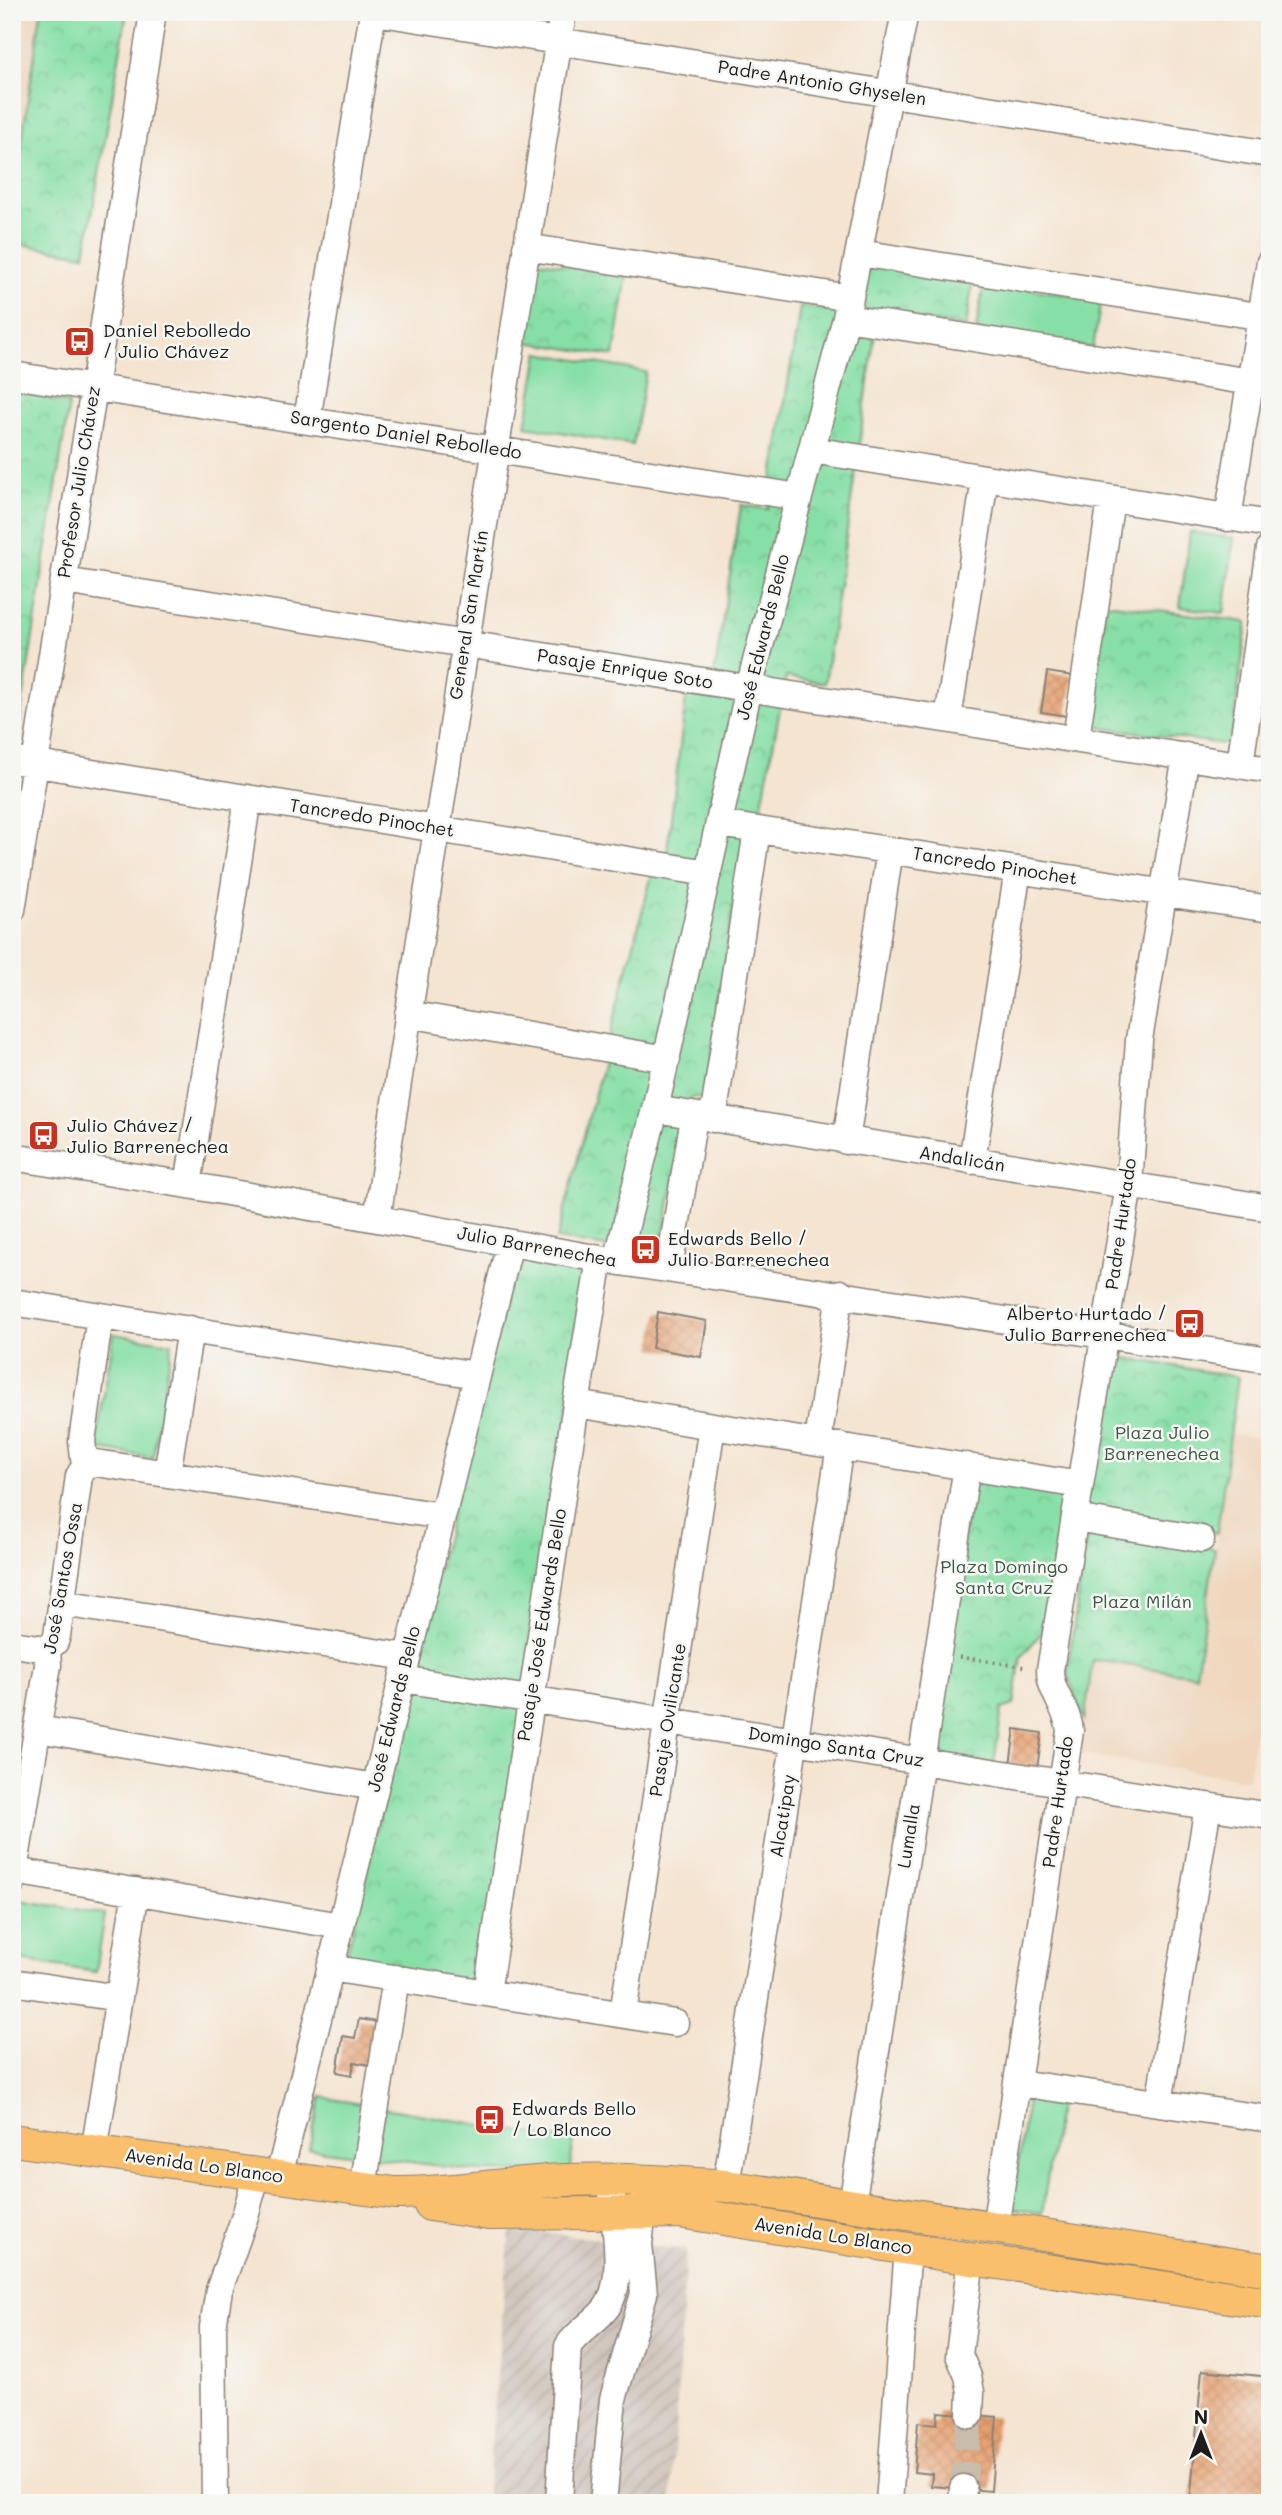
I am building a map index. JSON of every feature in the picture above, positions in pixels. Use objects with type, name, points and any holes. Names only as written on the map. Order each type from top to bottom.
[{"type":"main road","name":"Avenida Lo Blanco","points":[[12,2140],[395,2193],[435,2193],[566,2180],[648,2180],[726,2186],[1270,2270]]},
{"type":"main road","name":"Avenida Lo Blanco","points":[[395,2193],[421,2203],[489,2214],[680,2212],[971,2259],[1270,2302]]},
{"type":"street","name":"Profesor Julio Chávez","points":[[12,910],[24,762],[64,581],[153,12]]},
{"type":"street","name":"Padre Antonio Ghyselen","points":[[374,12],[1270,153]]},
{"type":"street","points":[[307,420],[374,12]]},
{"type":"street","name":"General San Martín","points":[[377,1219],[563,12]]},
{"type":"street","name":"José Edwards Bello","points":[[608,1260],[655,1110],[749,688],[848,308],[905,12]]},
{"type":"street","points":[[526,247],[1260,384]]},
{"type":"street","points":[[860,253],[1265,317]]},
{"type":"street","points":[[1228,518],[1260,384],[1270,262]]},
{"type":"street","name":"Sargento Daniel Rebolledo","points":[[12,375],[799,497]]},
{"type":"street","points":[[812,450],[1270,524]]},
{"type":"street","points":[[947,719],[985,479]]},
{"type":"street","points":[[1076,739],[1111,499]]},
{"type":"street","points":[[1240,765],[1270,548]]},
{"type":"street","name":"Pasaje Enrique Soto","points":[[64,581],[1270,770]]},
{"type":"street","name":"Padre Hurtado","points":[[995,2228],[1070,1731],[1065,1710],[1054,1690],[1050,1670],[1129,1185],[1139,1040],[1186,757]]},
{"type":"street","name":"Tancredo Pinochet","points":[[24,762],[708,873]]},
{"type":"street","points":[[188,1185],[248,798]]},
{"type":"street","name":"Tancredo Pinochet","points":[[719,824],[1270,909]]},
{"type":"street","points":[[669,1269],[703,1118],[757,830]]},
{"type":"street","points":[[846,1140],[890,850]]},
{"type":"street","points":[[972,1161],[1018,870]]},
{"type":"street","points":[[408,1014],[667,1059]]},
{"type":"street","name":"Andalicán","points":[[655,1110],[1270,1208]]},
{"type":"street","name":"Julio Barrenechea","points":[[12,1157],[188,1185],[608,1260],[1270,1360]]},
{"type":"street","name":"José Edwards Bello","points":[[215,2503],[213,2327],[219,2290],[245,2216],[268,2175],[330,1968],[510,1242]]},
{"type":"street","name":"Pasaje José Edwards Bello","points":[[487,1993],[576,1404],[608,1260]]},
{"type":"street","name":"Alcatipay","points":[[726,2186],[794,1741],[829,1444],[840,1293]]},
{"type":"street","points":[[12,1302],[477,1375]]},
{"type":"street","name":"José Santos Ossa","points":[[13,1877],[48,1665],[47,1649],[57,1636],[79,1476],[85,1466],[82,1441],[100,1315]]},
{"type":"street","points":[[167,1474],[190,1329]]},
{"type":"street","points":[[576,1404],[1080,1485]]},
{"type":"street","name":"Pasaje Ovilicante","points":[[624,2014],[712,1426]]},
{"type":"street","points":[[85,1466],[96,1463],[442,1516]]},
{"type":"street","name":"Lumalla","points":[[852,2205],[967,1466]]},
{"type":"street","points":[[1075,1518],[1201,1539]]},
{"type":"street","name":"Domingo Santa Cruz","points":[[62,1603],[405,1668],[531,1699],[1270,1816]]},
{"type":"street","points":[[12,1644],[47,1649]]},
{"type":"street","points":[[38,1729],[375,1787]]},
{"type":"street","points":[[1159,2103],[1208,1806]]},
{"type":"street","points":[[13,1877],[136,1891],[341,1926]]},
{"type":"street","points":[[94,2152],[136,1891]]},
{"type":"street","points":[[330,1968],[676,2022]]},
{"type":"street","points":[[363,2188],[396,1978]]},
{"type":"street","points":[[12,1982],[119,1998]]},
{"type":"street","points":[[1018,2082],[1270,2119]]},
{"type":"street","points":[[603,2503],[613,2399],[644,2294],[639,2244],[628,2212],[611,2180]]},
{"type":"street","points":[[559,2503],[568,2346],[577,2333],[607,2307],[614,2290],[617,2249],[628,2212],[648,2180]]},
{"type":"street","points":[[889,2503],[908,2247]]},
{"type":"street","points":[[970,2415],[971,2392],[968,2376],[959,2356],[971,2259]]},
{"type":"path","points":[[937,1654],[1050,1670]]},
{"type":"shaded area","points":[[12,12],[41,12],[12,207]]},
{"type":"shaded area","points":[[1232,1434],[1270,1439],[1270,1669],[1264,1669],[1248,1779],[1079,1754],[1093,1660],[1196,1675]]},
{"type":"shaded area","points":[[510,2228],[686,2250],[671,2503],[486,2503]]},
{"type":"green space","points":[[41,12],[127,12],[85,255],[12,243],[12,207]]},
{"type":"green space","points":[[533,260],[627,275],[614,356],[520,341]]},
{"type":"green space","points":[[867,263],[973,279],[966,327],[860,311]]},
{"type":"green space","points":[[984,282],[1101,300],[1093,348],[976,330]]},
{"type":"green space","points":[[800,307],[836,309],[875,334],[825,683],[786,677],[760,815],[747,814],[705,1099],[691,1097],[659,1256],[557,1239],[652,874],[664,875],[687,690],[711,694],[741,505],[768,509]]},
{"type":"green space","points":[[539,353],[646,372],[633,445],[526,426]]},
{"type":"green space","points":[[12,390],[69,404],[16,745],[12,745]]},
{"type":"green space","points":[[1190,532],[1234,538],[1224,613],[1180,607]]},
{"type":"green space","points":[[1106,603],[1247,622],[1231,745],[1089,726]]},
{"type":"green space","points":[[513,1255],[579,1268],[588,1276],[484,1987],[344,1965]]},
{"type":"green space","points":[[114,1334],[172,1343],[153,1458],[95,1448]]},
{"type":"green space","name":"Plaza Julio Barrenechea","points":[[1121,1357],[1238,1377],[1217,1533],[1085,1511],[1107,1363]]},
{"type":"green space","name":"Plaza Domingo Santa Cruz","points":[[973,1478],[1065,1493],[1042,1632],[1021,1657],[1014,1705],[1002,1709],[994,1764],[927,1753]]},
{"type":"green space","name":"Plaza Milán","points":[[1088,1528],[1215,1549],[1196,1675],[1093,1660],[1084,1721],[1067,1673]]},
{"type":"green space","points":[[19,1900],[105,1914],[96,1972],[12,1959],[12,1941]]},
{"type":"green space","points":[[1029,2091],[1060,2096],[1042,2213],[1011,2208]]},
{"type":"green space","points":[[321,2097],[574,2141],[569,2173],[478,2171],[309,2149]]},
{"type":"building","points":[[1047,672],[1073,676],[1067,716],[1041,712]]},
{"type":"building","points":[[658,1312],[707,1321],[701,1357],[652,1348]]},
{"type":"building","points":[[1015,1729],[1042,1733],[1037,1769],[1010,1765]]},
{"type":"building","points":[[359,2019],[383,2023],[375,2066],[354,2062],[352,2075],[337,2072],[343,2036],[355,2038]]},
{"type":"building","points":[[1202,2370],[1270,2377],[1270,2451],[1265,2503],[1190,2503]]},
{"type":"building","points":[[938,2412],[997,2417],[991,2491],[931,2486],[932,2474],[914,2472],[918,2422],[937,2424]]},
{"type":"tunnel","points":[[963,2488],[970,2415]]},
{"type":"place","name":"Daniel Rebolledo / Julio Chávez","points":[[80,341]]},
{"type":"place","name":"Julio Chávez / Julio Barrenechea","points":[[44,1136]]},
{"type":"place","name":"Edwards Bello / Julio Barrenechea","points":[[645,1249]]},
{"type":"place","name":"Alberto Hurtado / Julio Barrenechea","points":[[1190,1324]]},
{"type":"place","name":"Edwards Bello / Lo Blanco","points":[[489,2119]]}]
